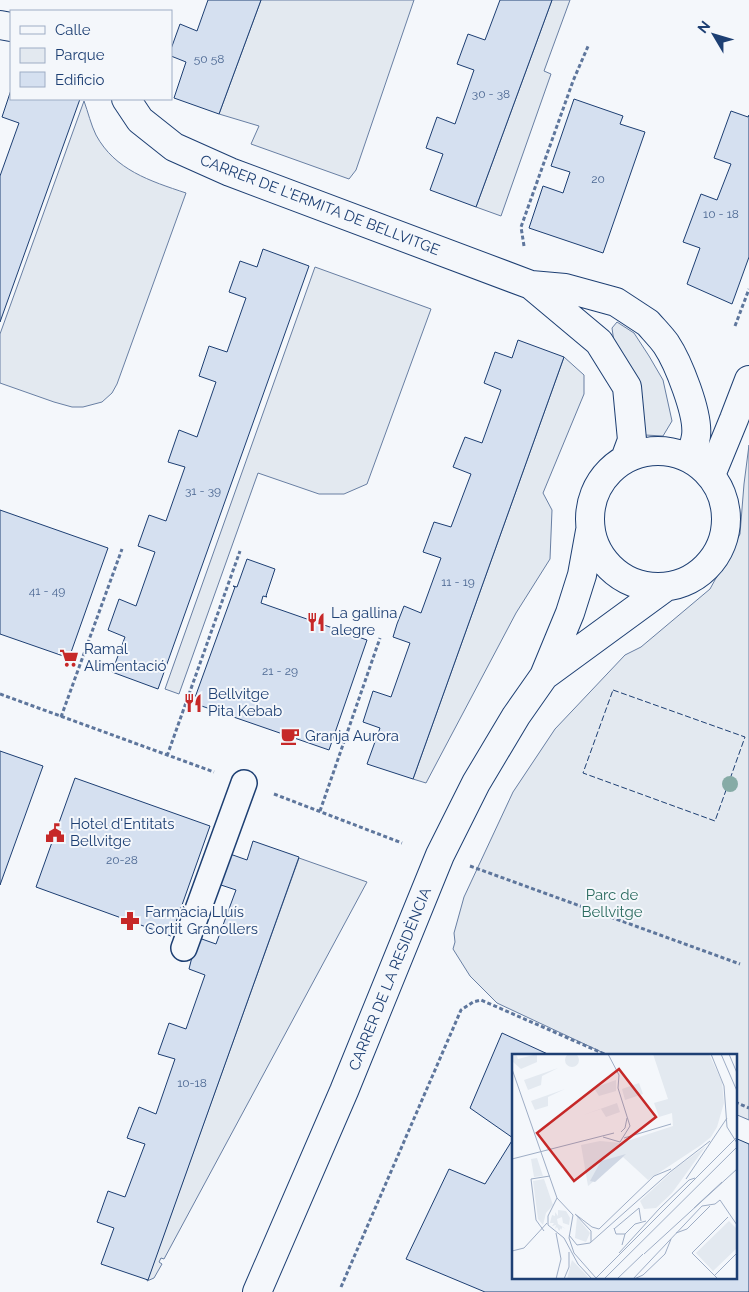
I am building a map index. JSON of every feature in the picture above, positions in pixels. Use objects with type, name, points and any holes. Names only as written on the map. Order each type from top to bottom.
[{"type":"street","name":"CARRER DE L'ERMITA DE BELLVITGE","points":[[127,100],[140,120],[174,147],[261,185],[531,285],[565,288],[616,302],[648,323],[666,344],[684,378],[694,413],[696,435],[689,458]]},
{"type":"street","name":"CARRER DE L'ERMITA DE BELLVITGE","points":[[531,285],[599,342],[627,387],[632,440],[625,459]]},
{"type":"street","points":[[599,342],[616,302]]},
{"type":"street","points":[[711,475],[749,380]]},
{"type":"street","points":[[647,451],[666,451],[689,458],[711,475],[720,486],[727,506],[727,523],[721,546],[706,569],[686,583],[663,589],[644,586],[626,579],[609,565],[590,531],[589,509],[597,486],[605,474],[625,459],[647,451]]},
{"type":"street","name":"CARRER DE LA RESIDÈNCIA","points":[[256,1292],[344,1091],[440,855],[476,783],[516,716],[544,676],[570,613],[582,575],[590,531]]},
{"type":"street","name":"CARRER DE LA RESIDÈNCIA","points":[[544,676],[663,589]]},
{"type":"street","points":[[184,948],[244,783]]},
{"type":"path","points":[[525,250],[521,227],[573,82],[589,44]]},
{"type":"path","points":[[735,326],[749,289]]},
{"type":"path","points":[[61,717],[122,549]]},
{"type":"path","points":[[167,756],[240,551]]},
{"type":"path","points":[[320,811],[380,638]]},
{"type":"path","points":[[0,694],[320,811],[402,843]]},
{"type":"path","points":[[462,864],[740,964]]},
{"type":"path","points":[[341,1287],[461,1010],[481,1000],[605,1054]]},
{"type":"path","points":[[736,1102],[749,1108]]},
{"type":"green space","points":[[261,0],[414,0],[356,170],[349,179],[251,144],[259,126],[219,114]]},
{"type":"green space","points":[[552,0],[570,0],[544,71],[551,74],[501,216],[476,207]]},
{"type":"green space","points":[[84,101],[96,135],[113,157],[123,166],[147,179],[186,193],[117,384],[112,393],[102,402],[83,407],[72,407],[0,383],[0,334]]},
{"type":"green space","points":[[315,267],[431,309],[367,484],[344,494],[319,494],[258,473],[179,694],[165,689]]},
{"type":"green space","points":[[617,322],[634,333],[663,380],[672,421],[663,436],[645,435],[614,342],[612,328]]},
{"type":"green space","points":[[564,357],[584,375],[584,394],[543,493],[552,510],[550,559],[516,613],[426,783],[413,779]]},
{"type":"green space","name":"Parc de Bellvitge","points":[[749,445],[749,1120],[736,1114],[736,1054],[606,1054],[497,1003],[470,976],[453,949],[455,942],[454,933],[464,897],[513,792],[555,729],[625,655],[641,647],[710,589],[740,534]]},
{"type":"green space","points":[[299,858],[367,882],[164,1259],[161,1258],[159,1262],[162,1264],[154,1278],[147,1281]]},
{"type":"building","points":[[208,0],[261,0],[219,114],[174,98],[186,62],[172,56],[172,46],[180,24],[197,31]]},
{"type":"building","points":[[500,0],[552,0],[476,207],[430,190],[443,154],[426,148],[437,117],[455,124],[474,70],[457,64],[468,34],[485,40]]},
{"type":"building","points":[[10,93],[10,100],[80,100],[0,322],[0,176],[19,123],[2,117]]},
{"type":"building","points":[[574,99],[623,116],[620,124],[645,132],[603,253],[529,228],[543,186],[563,193],[570,172],[551,166]]},
{"type":"building","points":[[731,111],[748,117],[749,115],[749,257],[732,304],[687,284],[700,248],[683,242],[701,194],[717,200],[731,164],[714,158]]},
{"type":"building","points":[[263,249],[309,266],[158,689],[112,672],[125,637],[108,630],[119,599],[136,606],[155,552],[138,546],[149,515],[166,521],[185,467],[168,462],[179,430],[197,437],[216,382],[199,376],[209,346],[227,352],[246,298],[229,292],[240,261],[257,267]]},
{"type":"building","points":[[518,340],[564,357],[413,779],[367,764],[380,728],[363,722],[373,691],[391,697],[410,643],[393,637],[397,624],[404,606],[421,613],[441,558],[423,552],[434,522],[451,527],[471,474],[453,467],[465,437],[482,443],[501,390],[484,383],[495,352],[512,358]]},
{"type":"building","points":[[0,510],[108,548],[69,658],[0,634]]},
{"type":"building","points":[[247,559],[275,569],[267,597],[263,596],[261,603],[367,640],[329,750],[193,703],[235,587],[233,586],[237,587]]},
{"type":"building","points":[[0,751],[43,766],[0,885]]},
{"type":"building","points":[[75,778],[210,826],[171,936],[36,887]]},
{"type":"building","points":[[253,841],[299,857],[148,1280],[101,1264],[114,1228],[97,1222],[108,1191],[125,1197],[145,1144],[127,1138],[139,1107],[156,1114],[175,1059],[158,1054],[169,1023],[186,1029],[205,975],[189,969],[192,957],[199,938],[216,944],[236,890],[218,884],[230,854],[247,860]]},
{"type":"building","points":[[502,1033],[548,1054],[512,1054],[512,1137],[470,1108]]},
{"type":"building","points":[[736,1138],[749,1144],[749,1292],[485,1292],[406,1259],[449,1169],[485,1184],[512,1141],[512,1280],[736,1280]]},
{"type":"fence","points":[[613,690],[745,737],[715,821],[583,773],[613,690]]},
{"type":"place","name":"La gallina alegre","points":[[316,622]]},
{"type":"place","name":"Ramal Alimentació","points":[[69,658]]},
{"type":"place","name":"Bellvitge Pita Kebab","points":[[193,703]]},
{"type":"place","name":"Granja Aurora","points":[[290,736]]},
{"type":"place","name":"Hotel d'Entitats Bellvitge","points":[[55,833]]},
{"type":"place","name":"Farmàcia Lluís Cortit Granollers","points":[[130,921]]}]
